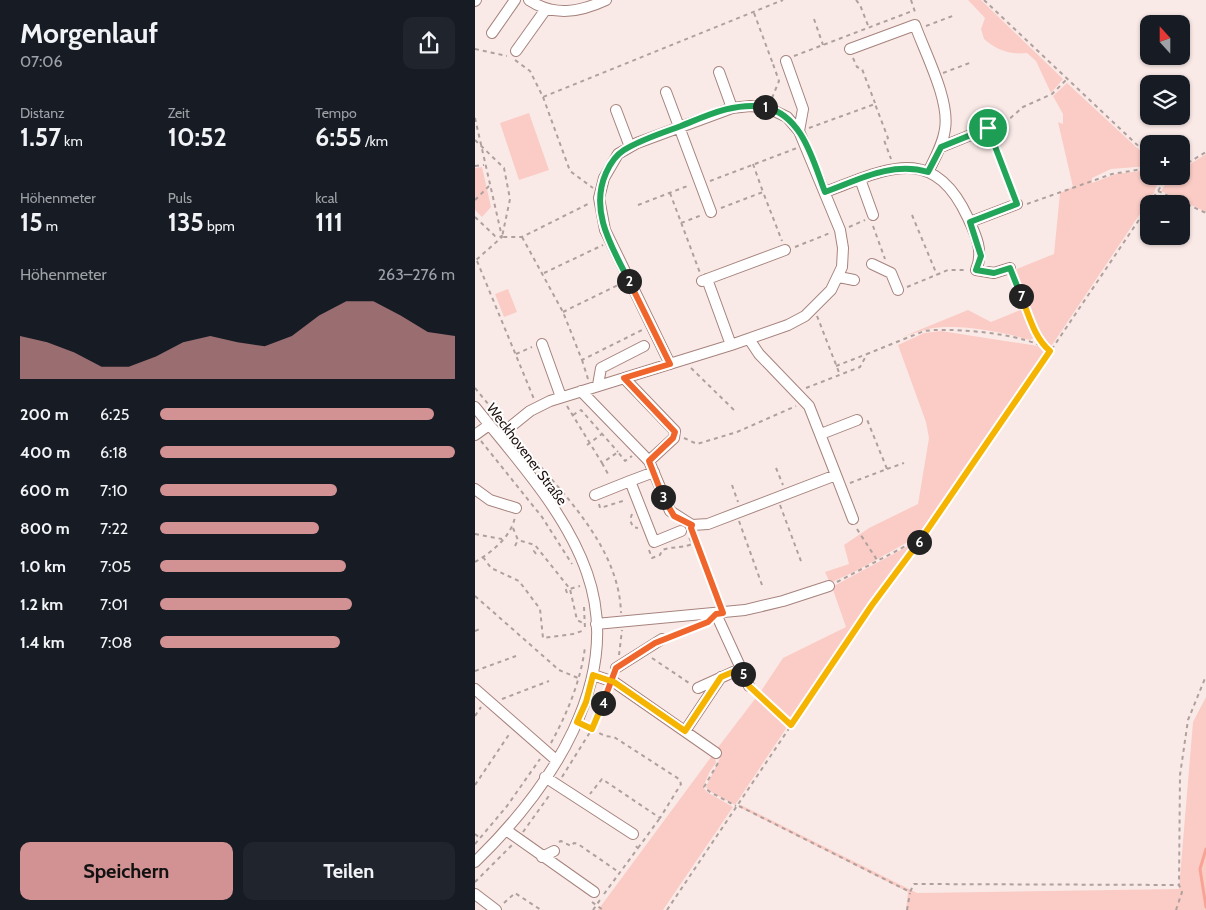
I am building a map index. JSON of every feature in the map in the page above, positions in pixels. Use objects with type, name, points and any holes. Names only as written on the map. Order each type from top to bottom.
[{"type":"street","points":[[492,33],[515,0]]},
{"type":"street","points":[[529,0],[546,9],[564,12],[579,10],[605,0]]},
{"type":"street","points":[[516,51],[546,9]]},
{"type":"street","points":[[850,49],[916,27],[946,118],[941,147],[928,172]]},
{"type":"street","points":[[786,61],[803,109],[799,131]]},
{"type":"street","points":[[719,72],[732,108]]},
{"type":"street","points":[[666,92],[711,212]]},
{"type":"street","points":[[499,436],[537,406],[749,340],[795,322],[814,308],[831,290],[839,277],[843,248],[840,230],[799,131],[787,117],[768,108],[750,106],[732,108],[679,127],[630,147],[619,154],[610,165],[600,194],[602,219],[609,242],[670,364]]},
{"type":"street","points":[[616,110],[630,147]]},
{"type":"street","points":[[941,147],[988,128]]},
{"type":"street","points":[[825,192],[895,168],[912,168],[928,172],[940,178],[950,187],[970,222],[981,256],[976,270],[994,273],[1010,268]]},
{"type":"street","points":[[860,179],[873,215]]},
{"type":"street","points":[[970,222],[1017,204]]},
{"type":"street","points":[[731,345],[705,280],[785,250]]},
{"type":"street","points":[[872,264],[890,272],[898,290]]},
{"type":"street","points":[[839,277],[854,280]]},
{"type":"street","points":[[749,340],[759,354],[806,402],[815,416],[853,520]]},
{"type":"street","points":[[542,344],[562,397]]},
{"type":"street","points":[[590,388],[601,368],[644,346]]},
{"type":"street","points":[[624,378],[673,427],[676,433],[649,461]]},
{"type":"street","points":[[590,388],[649,461],[670,511],[692,525],[708,524],[837,474]]},
{"type":"street","name":"Weckhovener Straße","points":[[475,407],[534,481],[573,542],[590,583],[593,675],[586,702],[557,760],[506,830],[475,862]]},
{"type":"street","points":[[821,434],[857,420]]},
{"type":"street","points":[[475,434],[489,425]]},
{"type":"street","points":[[595,495],[653,472]]},
{"type":"street","points":[[630,481],[654,542],[685,534]]},
{"type":"street","points":[[475,489],[490,500],[516,508]]},
{"type":"street","points":[[590,624],[719,614],[769,605],[829,586]]},
{"type":"street","points":[[719,614],[740,669],[749,686]]},
{"type":"street","points":[[616,668],[641,651],[662,640]]},
{"type":"street","points":[[698,688],[740,669]]},
{"type":"street","points":[[593,675],[612,682],[716,753]]},
{"type":"street","points":[[685,731],[721,677]]},
{"type":"street","points":[[475,689],[557,760]]},
{"type":"street","points":[[545,777],[633,834]]},
{"type":"street","points":[[506,830],[594,892]]},
{"type":"street","points":[[542,857],[554,848]]},
{"type":"street","points":[[475,894],[496,910]]},
{"type":"path","points":[[543,97],[783,0]]},
{"type":"path","points":[[856,0],[860,4],[869,28]]},
{"type":"path","points":[[911,0],[915,10],[916,27],[955,15]]},
{"type":"path","points":[[984,0],[1140,148]]},
{"type":"path","points":[[895,168],[884,140],[888,138],[862,69],[857,67],[845,37],[915,10]]},
{"type":"path","points":[[754,13],[773,64]]},
{"type":"path","points":[[814,19],[823,45]]},
{"type":"path","points":[[475,49],[503,54],[520,63],[537,81],[570,171],[600,194],[522,237],[495,236],[475,216]]},
{"type":"path","points":[[934,77],[972,62]]},
{"type":"path","points":[[1067,79],[1044,99],[1023,107],[1007,121],[988,128],[1017,204],[1020,207],[1118,172],[1140,169]]},
{"type":"path","points":[[799,131],[875,104]]},
{"type":"path","points":[[475,118],[501,237]]},
{"type":"path","points":[[475,140],[504,168],[510,199],[501,237],[476,261],[537,406]]},
{"type":"path","points":[[638,205],[806,144]]},
{"type":"path","points":[[1190,162],[1206,152]]},
{"type":"path","points":[[753,164],[785,250],[870,219],[890,272]]},
{"type":"path","points":[[475,166],[485,165]]},
{"type":"path","points":[[1155,195],[1161,185]]},
{"type":"path","points":[[475,200],[489,186]]},
{"type":"path","points":[[1158,190],[1206,213]]},
{"type":"path","points":[[681,223],[763,192]]},
{"type":"path","points":[[670,193],[705,280]]},
{"type":"path","points":[[912,215],[937,275]]},
{"type":"path","points":[[667,910],[872,605],[923,536],[1140,217]]},
{"type":"path","points":[[522,237],[544,273],[563,312],[582,360],[590,388]]},
{"type":"path","points":[[544,273],[609,242]]},
{"type":"path","points":[[1010,268],[1043,346]]},
{"type":"path","points":[[898,290],[948,270],[976,270]]},
{"type":"path","points":[[563,312],[628,280]]},
{"type":"path","points":[[814,308],[840,375]]},
{"type":"path","points":[[582,360],[651,326]]},
{"type":"path","points":[[836,366],[924,331],[935,330],[1009,336],[1043,346],[1050,351]]},
{"type":"path","points":[[516,354],[542,344]]},
{"type":"path","points":[[796,392],[860,368],[867,354]]},
{"type":"path","points":[[683,360],[734,410]]},
{"type":"path","points":[[475,388],[572,506],[602,549],[617,584],[622,622],[621,644],[616,668]]},
{"type":"path","points":[[562,397],[608,474]]},
{"type":"path","points":[[676,433],[697,444],[737,432],[806,402]]},
{"type":"path","points":[[573,415],[581,410],[625,461],[640,451]]},
{"type":"path","points":[[857,420],[867,416],[887,469]]},
{"type":"path","points":[[573,423],[577,421]]},
{"type":"path","points":[[475,434],[543,517],[576,571]]},
{"type":"path","points":[[587,445],[603,434]]},
{"type":"path","points":[[600,467],[618,452]]},
{"type":"path","points":[[841,487],[903,463]]},
{"type":"path","points":[[776,468],[782,496],[802,564]]},
{"type":"path","points":[[732,485],[762,585]]},
{"type":"path","points":[[853,520],[878,561]]},
{"type":"path","points":[[662,640],[708,622],[719,614],[692,525]]},
{"type":"path","points":[[513,528],[518,540],[515,546]]},
{"type":"path","points":[[475,534],[502,539],[475,562]]},
{"type":"path","points":[[685,534],[692,543],[695,540]]},
{"type":"path","points":[[829,586],[923,536]]},
{"type":"path","points":[[518,540],[535,545],[570,589],[577,620]]},
{"type":"path","points":[[535,554],[534,551],[538,548]]},
{"type":"path","points":[[483,557],[491,568],[519,581],[540,609],[543,638],[573,634],[585,630],[590,624]]},
{"type":"path","points":[[553,576],[557,573]]},
{"type":"path","points":[[578,578],[582,594]]},
{"type":"path","points":[[567,593],[566,590],[580,586]]},
{"type":"path","points":[[475,596],[559,670],[578,678]]},
{"type":"path","points":[[583,600],[590,624]]},
{"type":"path","points":[[572,621],[577,620],[590,624]]},
{"type":"path","points":[[475,631],[483,628]]},
{"type":"path","points":[[585,630],[585,637]]},
{"type":"path","points":[[475,844],[481,839],[546,751],[561,725],[578,678],[585,644]]},
{"type":"path","points":[[641,651],[698,688]]},
{"type":"path","points":[[475,672],[516,656]]},
{"type":"path","points":[[1176,910],[1182,892],[1179,885],[1180,776],[1188,720],[1206,676]]},
{"type":"path","points":[[494,706],[501,699],[549,682]]},
{"type":"path","points":[[475,882],[517,839],[557,785],[592,729],[612,682]]},
{"type":"path","points":[[749,686],[791,725]]},
{"type":"path","points":[[577,722],[605,736],[614,737],[679,779],[681,784],[593,910]]},
{"type":"path","points":[[475,785],[516,725]]},
{"type":"path","points":[[716,753],[717,764],[704,787],[710,792],[910,892]]},
{"type":"path","points":[[584,802],[602,779],[659,818]]},
{"type":"path","points":[[475,834],[481,839]]},
{"type":"path","points":[[633,834],[637,837],[633,844],[638,848]]},
{"type":"path","points":[[554,848],[561,841],[568,846],[578,844],[620,873]]},
{"type":"path","points":[[907,910],[910,892],[914,884],[1179,885]]},
{"type":"path","points":[[496,910],[515,893],[541,910]]},
{"type":"path","points":[[596,905],[603,910]]},
{"type":"shaded area","points":[[968,0],[981,0],[1063,79],[1051,93],[1036,61],[1027,53],[1004,51],[984,39],[981,29],[985,18]]},
{"type":"shaded area","points":[[1067,83],[1140,151],[1140,167],[1111,169],[1092,178],[1092,183],[1116,174],[1140,171],[1140,185],[1157,185],[1154,193],[1153,195],[1140,195],[1140,214],[1050,348],[1042,340],[1032,317],[1027,320],[1035,337],[1030,340],[994,331],[953,327],[929,329],[902,337],[968,310],[991,322],[1023,309],[1009,272],[1054,254],[1060,193],[1073,187],[1058,122],[1063,124],[1063,114],[1053,96]]},
{"type":"shaded area","points":[[529,113],[549,170],[519,180],[500,123]]},
{"type":"shaded area","points":[[1206,154],[1206,212],[1190,205],[1190,195],[1170,195],[1161,191],[1165,185],[1190,185],[1190,164]]},
{"type":"shaded area","points":[[482,167],[491,207],[482,217],[475,210],[475,168]]},
{"type":"shaded area","points":[[508,289],[517,312],[504,317],[495,294]]},
{"type":"shaded area","points":[[941,331],[1038,346],[1046,353],[922,534],[858,570],[830,583],[825,572],[849,564],[844,545],[869,528],[918,504],[929,438],[926,422],[898,345],[924,333]]},
{"type":"shaded area","points":[[915,544],[849,634],[790,723],[759,694],[783,658],[846,627],[832,587]]},
{"type":"shaded area","points":[[758,695],[789,724],[735,805],[709,791],[706,787],[720,758],[716,750]]},
{"type":"shaded area","points":[[1206,697],[1206,910],[906,910],[908,892],[739,807],[741,805],[917,893],[1179,889],[1193,722]]},
{"type":"shaded area","points":[[714,753],[716,763],[703,787],[707,792],[733,807],[663,910],[598,910]]},
{"type":"waterway","points":[[1206,849],[1200,869],[1206,907]]},
{"type":"route","points":[[988,128],[941,147],[928,172],[895,168],[825,192],[804,141],[794,124],[777,111],[759,106],[741,106],[708,115],[644,140],[624,150],[610,165],[600,189],[599,198],[605,230],[609,242],[670,364],[624,378],[675,430],[673,438],[649,461],[670,511],[680,520],[692,525],[691,528],[723,613],[716,614],[708,622],[688,631],[655,643],[616,668],[612,682],[592,729],[577,722],[586,702],[593,675],[612,682],[614,682],[685,731],[721,677],[740,669],[749,686],[791,725],[872,605],[952,496],[1050,351],[1043,346],[1037,335],[1010,268],[994,273],[976,270],[981,256],[970,222],[1017,204],[988,128]]}]
